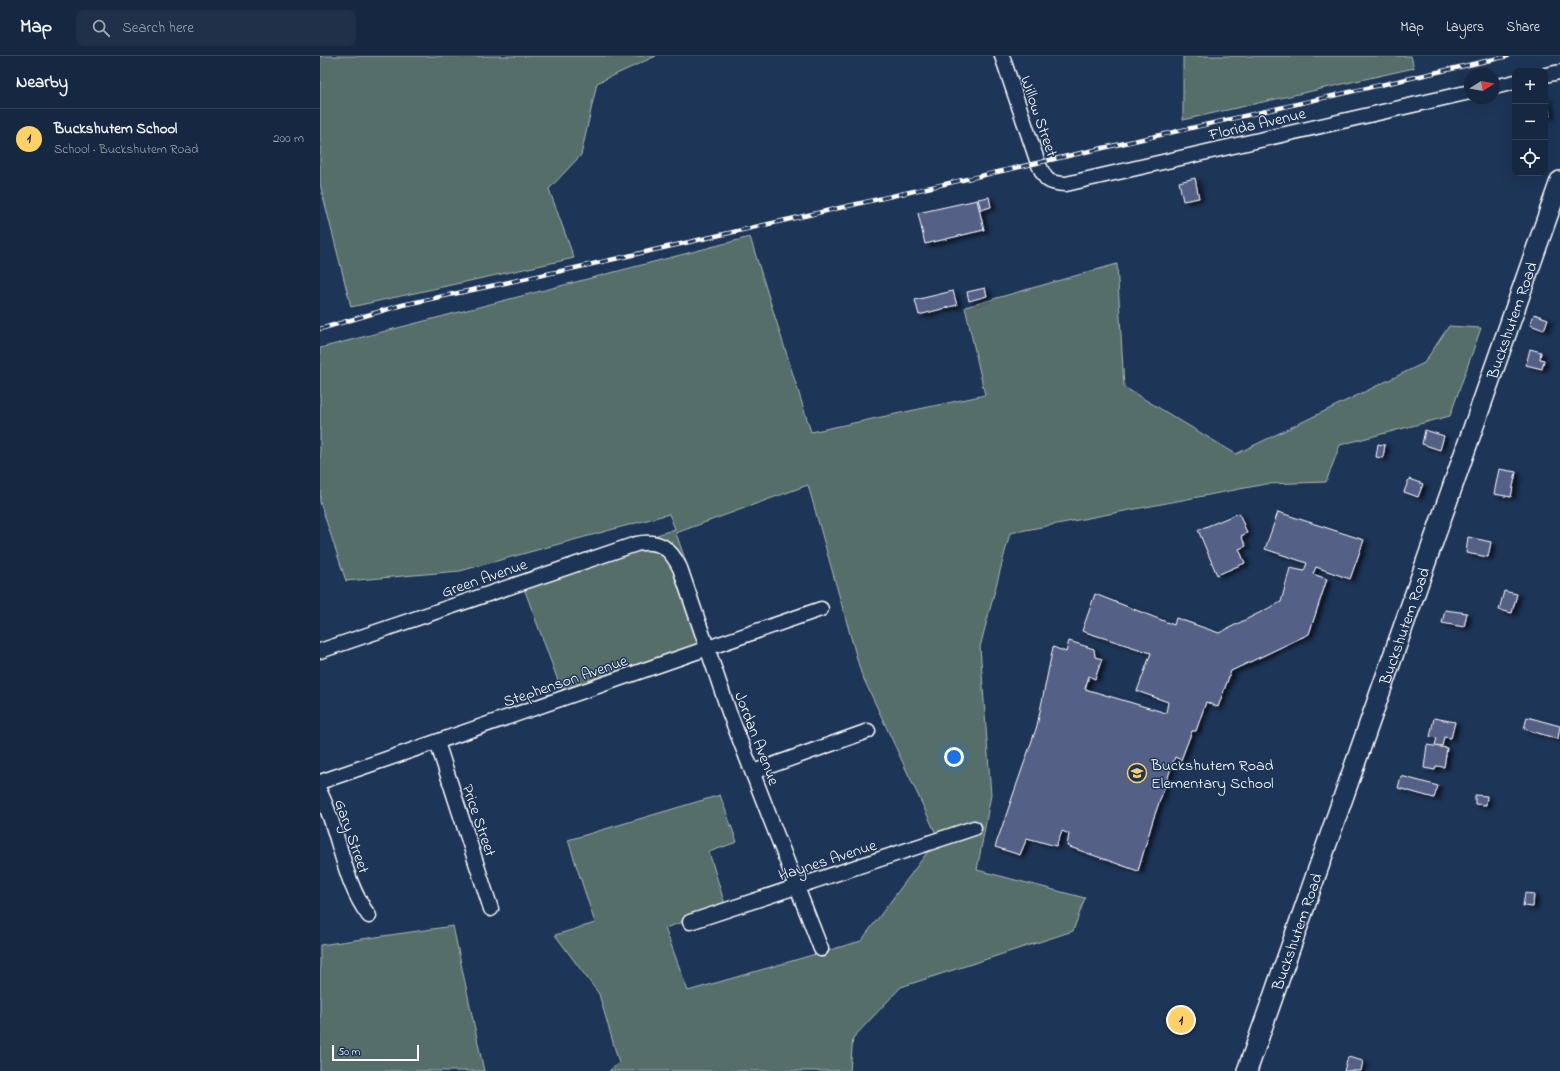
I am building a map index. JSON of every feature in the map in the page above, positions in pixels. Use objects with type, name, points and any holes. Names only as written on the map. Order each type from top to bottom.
[{"type":"main road","name":"Buckshutem Road","points":[[1246,1071],[1560,181]]},
{"type":"street","name":"Willow Street","points":[[1002,56],[1038,163],[1045,179],[1051,183]]},
{"type":"street","points":[[1548,74],[1560,72]]},
{"type":"street","points":[[1500,86],[1512,83]]},
{"type":"street","name":"Florida Avenue","points":[[1051,183],[1066,184],[1464,93]]},
{"type":"street","name":"Green Avenue","points":[[320,650],[636,544],[650,542],[660,544]]},
{"type":"street","name":"Jordan Avenue","points":[[660,544],[672,554],[680,568],[707,649],[821,949]]},
{"type":"street","name":"Stephenson Avenue","points":[[320,782],[821,609]]},
{"type":"street","points":[[753,772],[868,731]]},
{"type":"street","name":"Price Street","points":[[437,742],[492,909]]},
{"type":"street","name":"Gary Street","points":[[320,792],[354,890],[369,916]]},
{"type":"street","name":"Haynes Avenue","points":[[690,922],[974,828]]},
{"type":"green space","points":[[320,56],[656,56],[597,83],[581,155],[549,189],[574,258],[351,307],[320,184]]},
{"type":"green space","points":[[1183,56],[1411,56],[1414,68],[1183,120]]},
{"type":"green space","points":[[750,237],[811,432],[985,395],[965,307],[1117,264],[1124,387],[1236,454],[1424,363],[1449,326],[1481,328],[1450,416],[1340,445],[1326,482],[1266,484],[1010,533],[980,647],[991,795],[977,870],[1085,898],[1073,931],[901,987],[853,1038],[850,1071],[609,1071],[619,1063],[599,994],[555,935],[595,923],[568,840],[720,795],[737,842],[709,852],[726,908],[665,928],[688,991],[861,941],[938,838],[861,673],[808,485],[676,533],[715,647],[564,697],[521,580],[675,529],[669,514],[460,571],[346,581],[320,502],[320,348]]},
{"type":"green space","points":[[453,926],[484,1071],[320,1071],[320,945]]},
{"type":"building","points":[[1548,104],[1550,116],[1548,116]]},
{"type":"building","points":[[1195,178],[1199,198],[1183,201],[1179,182]]},
{"type":"building","points":[[989,197],[991,207],[981,210],[978,199]]},
{"type":"building","points":[[977,200],[984,230],[925,244],[918,213]]},
{"type":"building","points":[[985,288],[987,296],[969,301],[967,292]]},
{"type":"building","points":[[953,291],[957,305],[919,315],[915,300]]},
{"type":"building","points":[[1534,314],[1548,319],[1544,330],[1530,325]]},
{"type":"building","points":[[1530,349],[1541,352],[1540,359],[1544,360],[1542,369],[1526,365]]},
{"type":"building","points":[[1425,430],[1444,436],[1440,450],[1422,444]]},
{"type":"building","points":[[1378,444],[1385,445],[1383,458],[1376,457]]},
{"type":"building","points":[[1499,469],[1516,472],[1511,497],[1494,494]]},
{"type":"building","points":[[1409,479],[1423,484],[1418,497],[1404,492]]},
{"type":"building","points":[[1278,512],[1364,540],[1350,579],[1316,567],[1313,574],[1327,579],[1309,634],[1231,671],[1218,707],[1206,702],[1196,731],[1192,731],[1181,760],[1175,757],[1153,820],[1138,871],[1067,846],[1069,834],[1062,831],[1056,846],[1027,838],[1020,855],[995,847],[1037,726],[1053,647],[1066,652],[1069,641],[1094,649],[1095,657],[1102,659],[1095,679],[1089,676],[1085,689],[1166,713],[1168,702],[1137,691],[1151,653],[1082,631],[1095,594],[1174,625],[1176,618],[1219,633],[1281,602],[1290,568],[1304,571],[1307,563],[1265,549]]},
{"type":"building","points":[[1239,513],[1247,533],[1241,536],[1246,546],[1239,549],[1245,563],[1217,575],[1198,530]]},
{"type":"building","points":[[1468,537],[1491,542],[1488,557],[1466,553]]},
{"type":"building","points":[[1504,591],[1517,594],[1512,613],[1499,610]]},
{"type":"building","points":[[1445,610],[1467,613],[1464,627],[1442,623]]},
{"type":"building","points":[[1527,717],[1560,726],[1558,739],[1524,729]]},
{"type":"building","points":[[1434,718],[1455,722],[1451,738],[1444,737],[1442,746],[1435,745],[1437,738],[1430,737]]},
{"type":"building","points":[[1427,745],[1447,748],[1444,767],[1436,766],[1435,770],[1424,768]]},
{"type":"building","points":[[1401,776],[1438,786],[1434,798],[1398,788]]},
{"type":"building","points":[[1475,795],[1487,796],[1486,805],[1475,804]]},
{"type":"building","points":[[1525,893],[1534,894],[1533,907],[1523,906]]},
{"type":"building","points":[[1348,1057],[1363,1061],[1361,1071],[1344,1071]]},
{"type":"railway","points":[[320,329],[402,305],[575,268],[1508,56]]},
{"type":"place","name":"Buckshutem Road Elementary School","points":[[1137,773]]},
{"type":"place","name":"Buckshutem School","points":[[1181,1020]]}]
